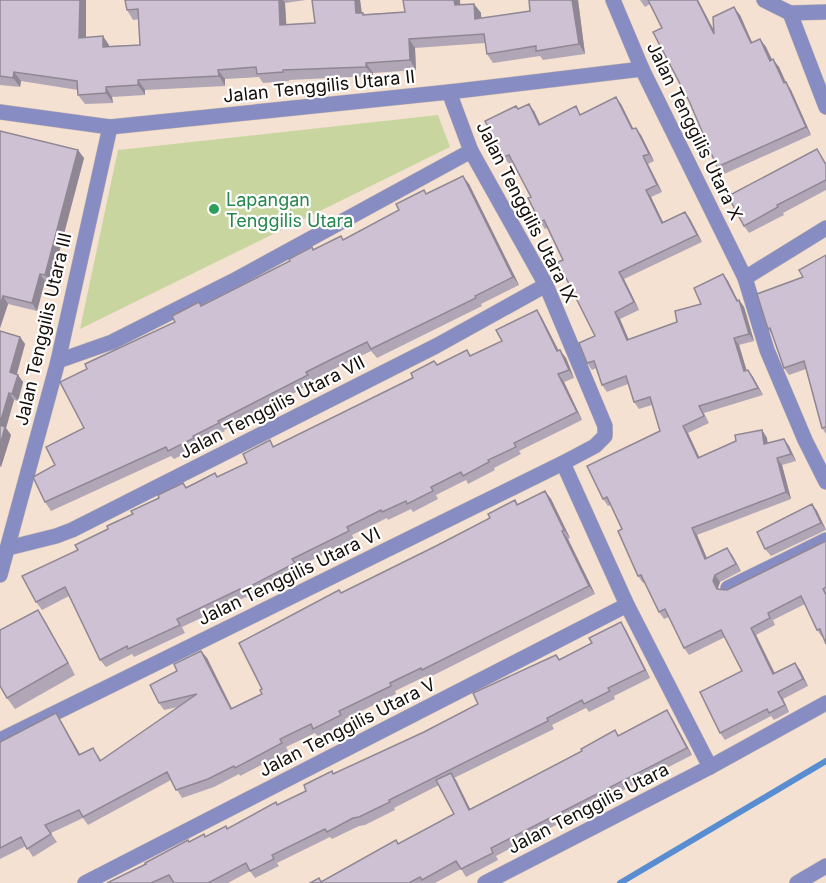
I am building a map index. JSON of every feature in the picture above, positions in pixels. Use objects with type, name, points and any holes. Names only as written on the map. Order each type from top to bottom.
[{"type":"street","name":"Jalan Tenggilis Utara X","points":[[613,0],[642,69],[745,279],[768,350],[805,440],[826,482]]},
{"type":"street","points":[[764,0],[790,13],[826,12]]},
{"type":"street","points":[[790,13],[826,107]]},
{"type":"street","name":"Jalan Tenggilis Utara II","points":[[0,112],[110,127],[449,92],[642,69]]},
{"type":"street","name":"Jalan Tenggilis Utara IX","points":[[449,92],[471,151],[546,285],[605,426],[605,436],[595,446]]},
{"type":"street","name":"Jalan Tenggilis Utara III","points":[[0,575],[58,361],[110,127]]},
{"type":"street","points":[[58,361],[112,342],[233,281],[471,151]]},
{"type":"street","points":[[745,279],[826,228]]},
{"type":"street","name":"Jalan Tenggilis Utara VII","points":[[8,548],[72,530],[436,346],[546,285]]},
{"type":"street","name":"Jalan Tenggilis Utara VI","points":[[0,740],[595,446]]},
{"type":"street","points":[[562,463],[627,605],[710,767]]},
{"type":"street","points":[[728,588],[826,540]]},
{"type":"street","name":"Jalan Tenggilis Utara V","points":[[86,883],[627,605]]},
{"type":"street","name":"Jalan Tenggilis Utara","points":[[484,883],[710,767],[826,703]]},
{"type":"street","points":[[797,883],[826,866]]},
{"type":"green space","name":"Lapangan Tenggilis Utara","points":[[438,115],[450,147],[80,329],[118,150]]},
{"type":"building","points":[[0,0],[80,0],[79,38],[103,36],[103,47],[140,45],[138,9],[127,10],[125,0],[279,0],[280,25],[315,23],[312,0],[355,0],[356,13],[363,13],[363,15],[405,12],[403,0],[454,0],[455,5],[474,4],[475,19],[530,11],[529,0],[572,0],[579,44],[536,51],[536,46],[487,54],[484,34],[409,39],[410,60],[366,63],[366,67],[283,70],[283,72],[257,74],[256,67],[218,70],[219,76],[138,80],[138,85],[106,87],[106,93],[78,95],[77,81],[14,72],[13,78],[0,76]]},
{"type":"building","points":[[648,0],[697,0],[714,34],[713,17],[734,7],[751,43],[760,39],[770,61],[773,59],[806,127],[717,167],[690,103],[653,32],[662,28]]},
{"type":"building","points":[[616,97],[632,129],[636,128],[649,154],[643,156],[657,185],[646,190],[662,223],[685,212],[697,235],[619,272],[634,302],[615,312],[627,340],[677,322],[675,311],[701,304],[694,288],[723,274],[737,301],[739,300],[749,334],[734,338],[744,371],[748,370],[758,388],[699,406],[704,416],[683,426],[698,458],[736,441],[735,435],[762,430],[764,444],[784,439],[791,454],[777,458],[786,492],[692,528],[705,559],[727,548],[736,564],[715,575],[713,581],[717,589],[727,590],[826,541],[826,587],[823,589],[826,595],[826,644],[801,596],[768,613],[770,618],[751,628],[773,674],[795,663],[803,679],[778,692],[785,705],[769,713],[767,709],[720,733],[700,692],[742,671],[721,630],[684,648],[665,609],[659,612],[641,575],[638,576],[618,531],[622,529],[607,497],[603,499],[587,466],[660,431],[650,397],[634,402],[626,376],[602,385],[594,361],[587,363],[579,343],[595,336],[558,262],[563,260],[544,220],[540,222],[528,198],[531,197],[509,155],[504,157],[485,121],[516,106],[518,109],[529,104],[539,125],[576,106],[580,115]]},
{"type":"building","points":[[0,131],[78,150],[45,275],[40,274],[32,303],[3,296],[0,305]]},
{"type":"building","points":[[817,149],[826,165],[826,180],[777,205],[778,207],[744,226],[728,196]]},
{"type":"building","points":[[463,176],[513,277],[475,296],[476,298],[371,349],[367,342],[306,372],[308,375],[218,421],[219,423],[193,436],[194,438],[168,451],[166,447],[45,502],[33,477],[55,465],[46,447],[84,428],[60,382],[87,369],[85,364],[175,322],[172,316],[199,302],[201,306],[290,261],[289,259],[312,247],[313,250],[341,236],[343,240],[399,210],[396,204],[424,190],[426,194]]},
{"type":"building","points":[[826,255],[826,427],[822,428],[804,361],[784,368],[757,294],[803,277],[799,270]]},
{"type":"building","points":[[537,310],[569,370],[558,374],[577,412],[514,443],[516,447],[488,460],[489,462],[463,476],[461,472],[431,487],[433,491],[407,504],[406,501],[382,512],[381,510],[347,527],[349,531],[292,559],[295,563],[241,591],[240,589],[177,619],[180,625],[128,649],[127,646],[100,660],[65,587],[36,602],[22,576],[78,550],[75,545],[133,514],[131,511],[159,498],[158,495],[183,483],[186,488],[215,473],[217,477],[247,463],[243,454],[270,440],[273,447],[413,378],[411,373],[434,361],[437,365],[467,350],[470,356],[502,341],[496,330]]},
{"type":"building","points":[[0,331],[20,337],[10,372],[18,375],[12,394],[9,393],[0,423]]},
{"type":"building","points":[[0,425],[5,427],[0,445]]},
{"type":"building","points":[[545,491],[589,586],[422,670],[421,668],[390,683],[391,686],[339,711],[341,715],[313,729],[311,724],[280,739],[282,743],[235,768],[234,766],[208,779],[176,790],[167,772],[83,817],[79,810],[45,825],[51,834],[27,849],[21,837],[0,848],[0,742],[56,713],[79,755],[93,748],[100,761],[197,694],[159,703],[150,685],[177,671],[174,664],[201,651],[231,709],[262,694],[260,690],[262,689],[239,643],[339,590],[341,593],[436,546],[490,518],[488,514],[515,500],[517,505]]},
{"type":"building","points":[[812,504],[821,523],[765,549],[757,532]]},
{"type":"building","points":[[38,610],[68,663],[7,698],[0,686],[0,630]]},
{"type":"building","points":[[621,622],[645,670],[608,688],[610,691],[584,704],[582,700],[547,718],[548,721],[389,800],[390,802],[327,832],[325,829],[272,855],[274,859],[250,871],[246,863],[208,883],[174,883],[169,875],[151,883],[107,883],[188,840],[189,842],[204,834],[205,837],[226,826],[227,829],[276,802],[277,805],[306,791],[304,785],[332,771],[333,774],[424,732],[478,704],[473,693],[556,655],[559,660],[592,643],[589,638]]},
{"type":"building","points":[[667,710],[687,748],[491,848],[493,853],[461,869],[456,861],[422,880],[420,877],[409,883],[310,883],[319,878],[321,882],[396,840],[398,844],[454,814],[436,780],[451,773],[469,810],[582,751],[581,749],[615,730],[618,736]]},
{"type":"waterway","points":[[620,883],[826,761]]},
{"type":"place","name":"Lapangan Tenggilis Utara","points":[[214,209]]}]
